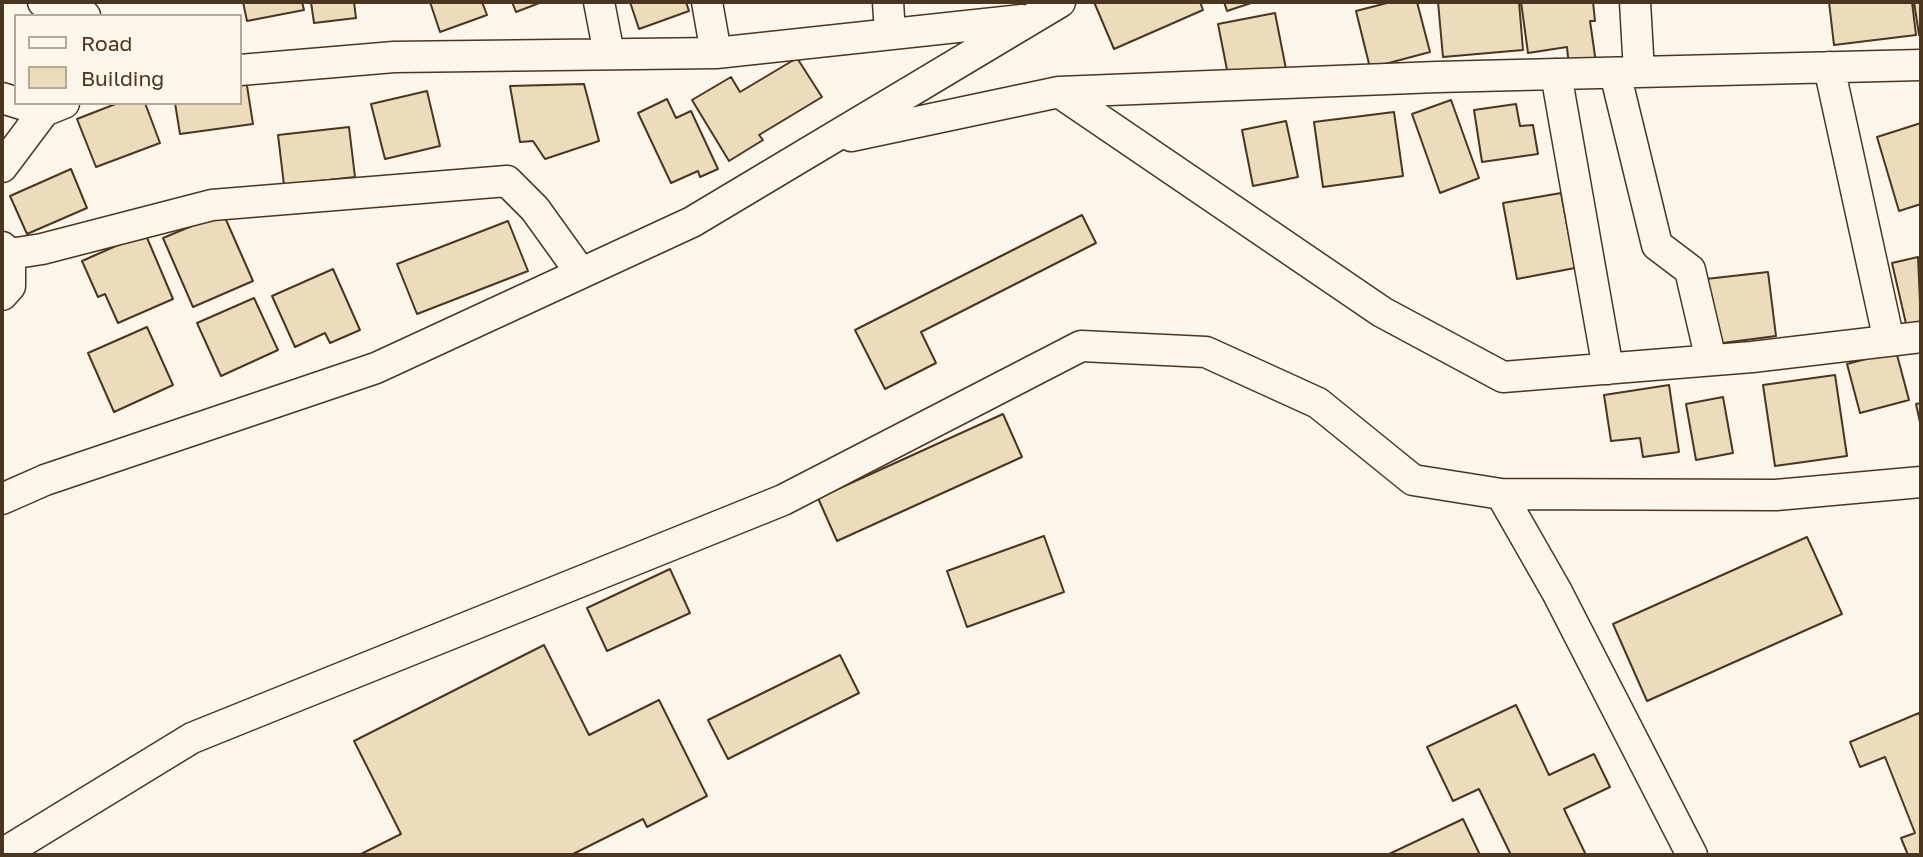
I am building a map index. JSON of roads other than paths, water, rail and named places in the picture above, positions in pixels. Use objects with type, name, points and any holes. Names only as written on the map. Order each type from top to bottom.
[{"type":"street","points":[[43,2],[79,14]]},
{"type":"street","points":[[599,2],[609,54]]},
{"type":"street","points":[[707,2],[716,53]]},
{"type":"street","points":[[888,2],[890,34]]},
{"type":"street","points":[[2,499],[45,480],[376,368],[692,222],[1060,2]]},
{"type":"street","points":[[1635,2],[1627,73],[1657,245],[1690,270],[1711,360]]},
{"type":"street","points":[[246,66],[394,57],[716,53],[1033,18]]},
{"type":"street","points":[[827,142],[1059,92],[1556,74],[1921,65]]},
{"type":"street","points":[[1829,67],[1889,341]]},
{"type":"street","points":[[1556,74],[1608,369]]},
{"type":"street","points":[[1059,92],[1382,312],[1503,377],[1711,360],[1921,337]]},
{"type":"street","points":[[2,167],[54,107]]},
{"type":"street","points":[[2,295],[10,286],[6,250],[212,205],[506,181],[535,209],[581,274]]},
{"type":"street","points":[[2,854],[192,738],[783,500],[1081,346],[1206,352],[1318,403],[1413,480],[1501,494],[1776,495],[1921,482]]},
{"type":"street","points":[[1501,494],[1557,592],[1692,855]]}]
